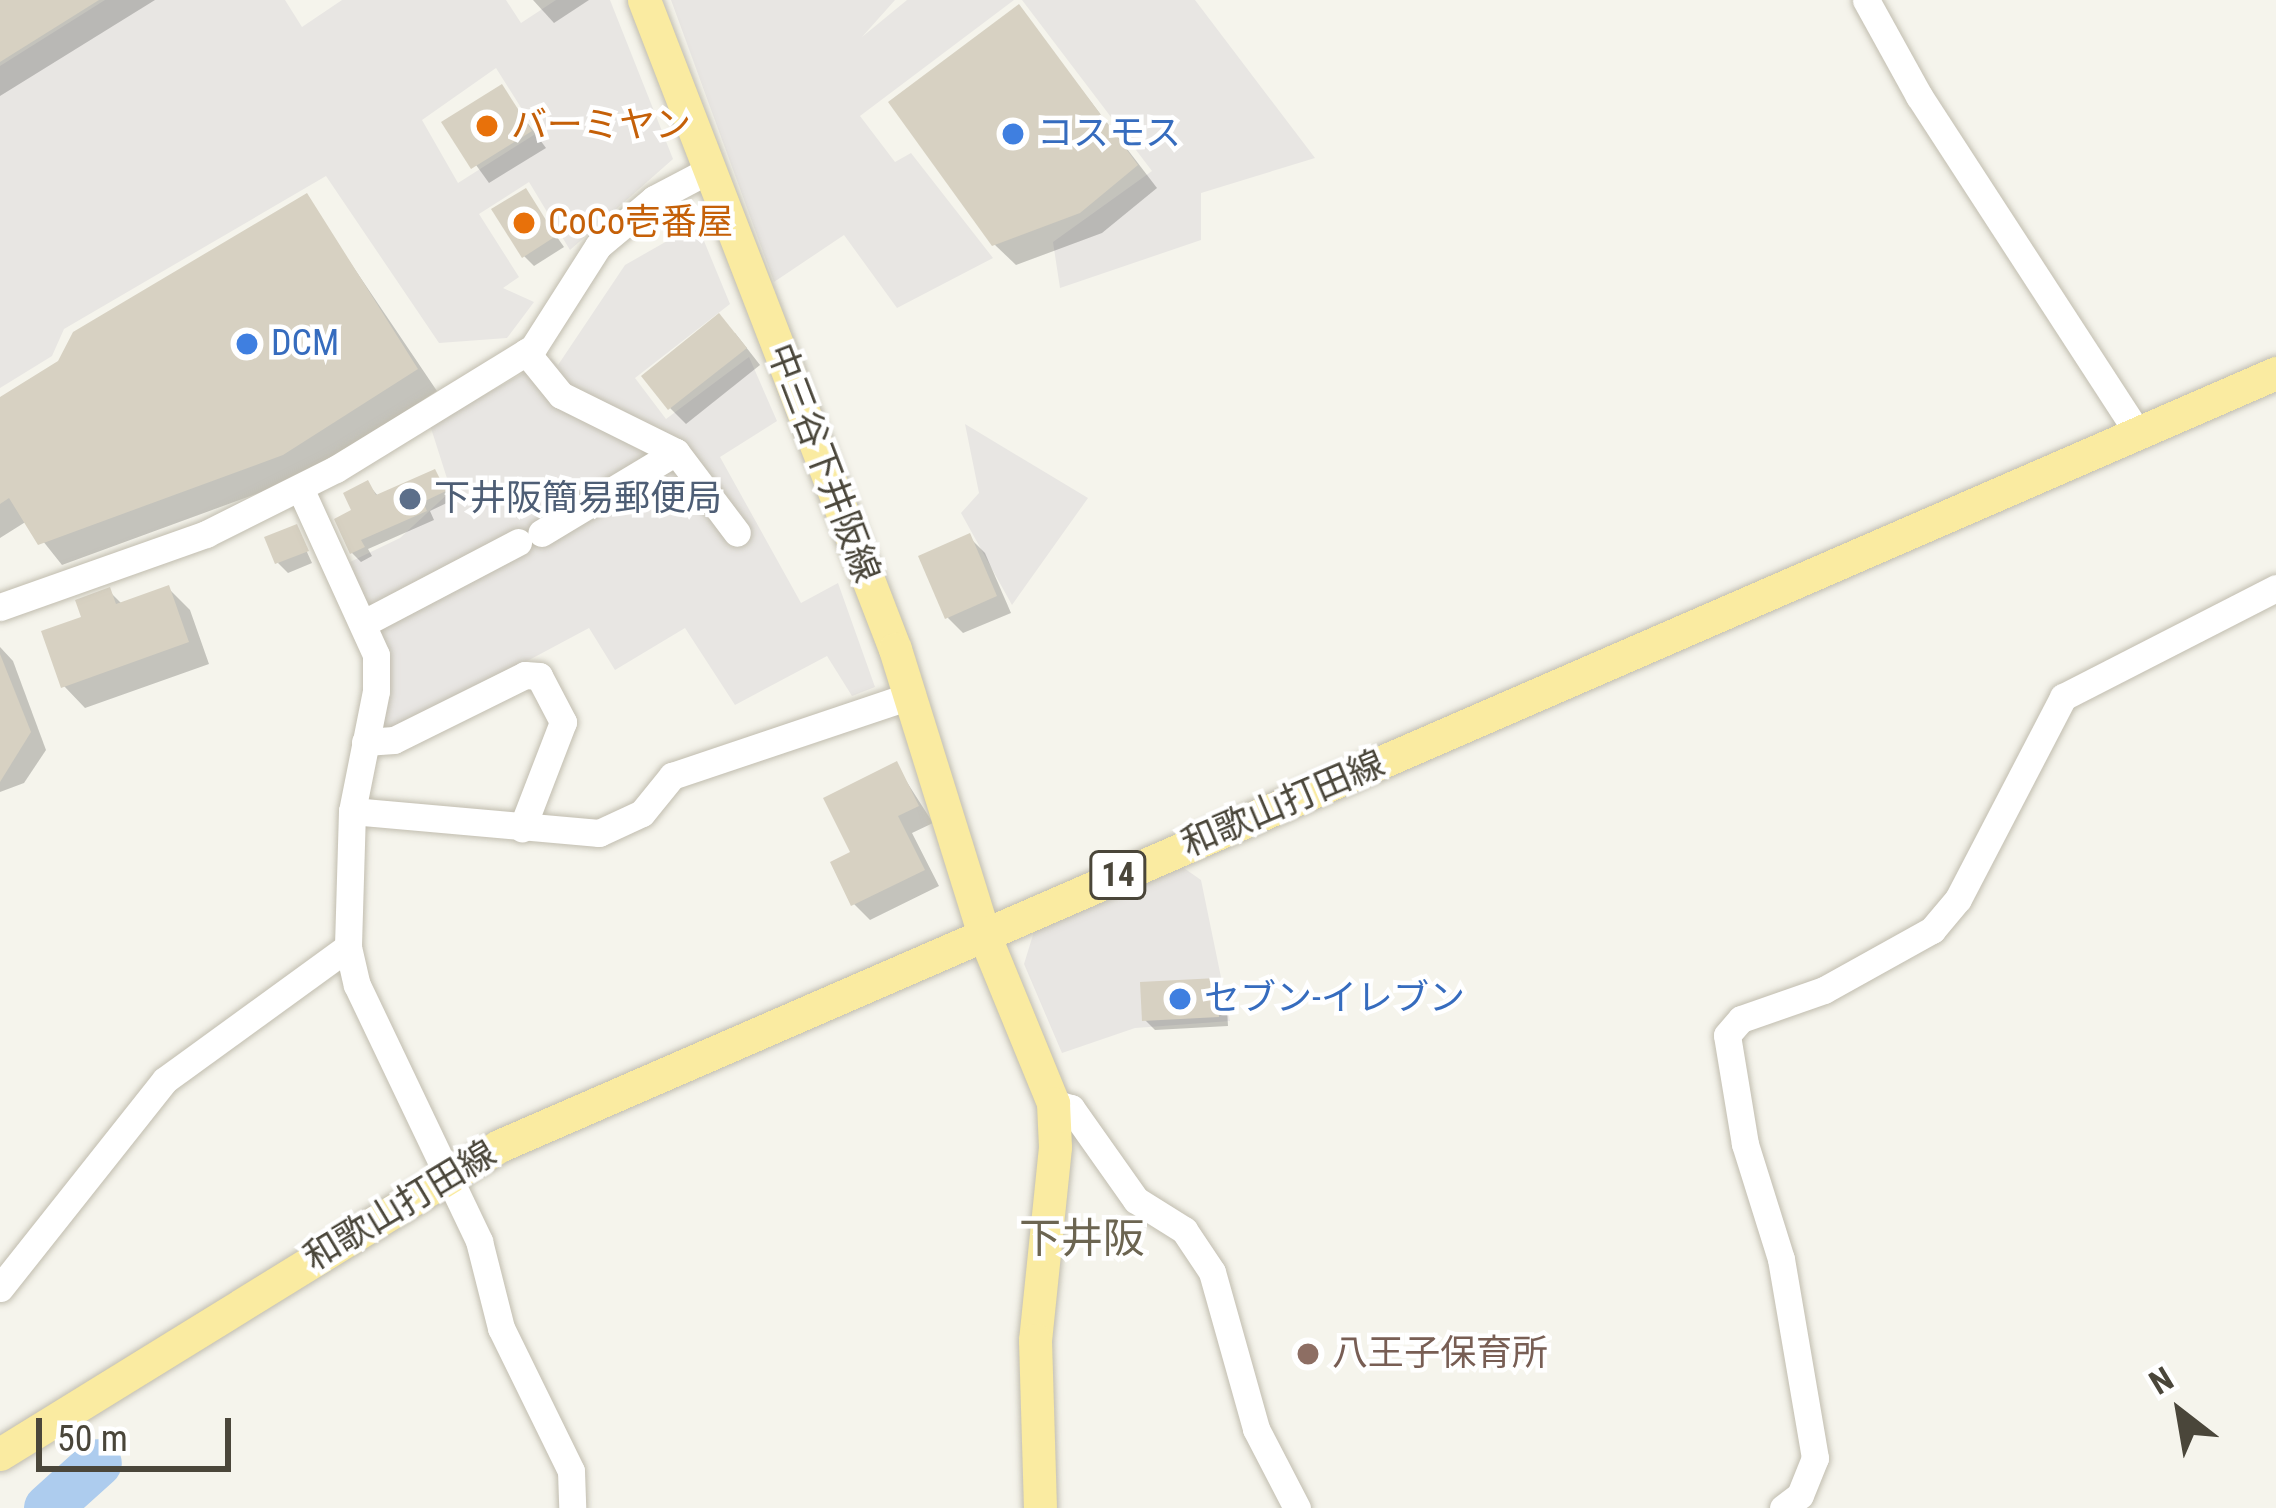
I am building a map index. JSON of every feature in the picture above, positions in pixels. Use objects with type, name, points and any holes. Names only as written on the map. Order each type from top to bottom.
[{"type":"main road","name":"中三谷下井阪線","points":[[644,0],[910,696],[983,932],[1052,1103]]},
{"type":"main road","name":"和歌山打田線","points":[[0,1454],[499,1146],[2276,374]]},
{"type":"main road","points":[[1040,1508],[1035,1340],[1055,1148],[1052,1103]]},
{"type":"street","points":[[1866,0],[1918,96],[2139,435]]},
{"type":"street","points":[[0,607],[206,534],[300,488],[526,352],[598,246],[654,199],[709,170]]},
{"type":"street","points":[[526,352],[561,395],[676,452],[737,533]]},
{"type":"street","points":[[364,623],[529,538],[676,452]]},
{"type":"street","points":[[300,488],[364,623],[376,691],[352,812],[348,947],[357,985],[478,1241],[501,1328],[571,1471],[572,1508]]},
{"type":"street","points":[[1783,1508],[1800,1495],[1815,1459],[1781,1259],[1745,1144],[1727,1035],[1741,1019],[1824,990],[1932,930],[1958,899],[2062,697],[2276,588]]},
{"type":"street","points":[[365,742],[394,740],[525,675],[539,676],[563,722],[522,828]]},
{"type":"street","points":[[352,812],[599,833],[642,813],[673,776],[910,696]]},
{"type":"street","points":[[0,1288],[164,1080],[348,947]]},
{"type":"street","points":[[1052,1103],[1071,1108],[1136,1200],[1184,1230],[1212,1272],[1256,1429],[1297,1508]]},
{"type":"shaded area","points":[[105,0],[285,0],[302,27],[342,0],[506,0],[521,23],[556,0],[610,0],[673,159],[570,250],[529,182],[479,214],[519,277],[503,288],[534,302],[507,338],[439,343],[326,176],[64,329],[52,356],[0,388],[0,66]],"holes":[[[496,68],[537,133],[458,183],[422,120]]]},
{"type":"shaded area","points":[[671,0],[895,0],[862,37],[907,0],[1014,0],[860,116],[895,162],[911,153],[993,258],[897,308],[844,235],[774,282]]},
{"type":"shaded area","points":[[1022,0],[1195,0],[1315,158],[1201,193],[1201,240],[1060,288],[1053,242],[1152,171]]},
{"type":"shaded area","points":[[697,224],[730,304],[635,378],[666,419],[749,357],[777,421],[720,457],[801,603],[838,583],[875,687],[852,696],[827,656],[735,705],[685,628],[615,670],[589,628],[379,740],[377,637],[350,562],[400,538],[451,491],[430,425],[551,358],[558,365],[625,265]]},
{"type":"shaded area","points":[[965,424],[1088,498],[1012,605],[961,513],[979,493]]},
{"type":"shaded area","points":[[1181,866],[1201,880],[1230,1021],[1135,1028],[1062,1053],[1024,964],[1036,925]]},
{"type":"building","points":[[0,0],[99,0],[0,62]]},
{"type":"building","name":"コスモス","points":[[1019,4],[1138,165],[1080,213],[992,246],[888,102]]},
{"type":"building","name":"バーミヤン","points":[[502,84],[532,131],[471,169],[441,122]]},
{"type":"building","name":"CoCo壱番屋","points":[[526,188],[556,236],[522,258],[491,209]]},
{"type":"building","points":[[307,193],[418,369],[283,455],[38,545],[9,498],[0,504],[0,397],[58,361],[73,332]]},
{"type":"building","points":[[719,313],[747,348],[668,410],[641,376]]},
{"type":"building","points":[[435,469],[446,491],[423,502],[427,511],[361,540],[365,547],[350,554],[334,519],[351,510],[343,493],[368,480],[376,495]]},
{"type":"building","points":[[297,524],[309,551],[275,564],[264,537]]},
{"type":"building","points":[[970,533],[997,596],[945,619],[918,556]]},
{"type":"building","points":[[169,585],[189,642],[61,688],[41,631],[81,617],[75,600],[110,587],[116,604]]},
{"type":"building","points":[[0,654],[31,732],[0,782]]},
{"type":"building","points":[[897,761],[919,806],[898,816],[925,870],[851,906],[830,862],[850,852],[823,798]]},
{"type":"building","name":"セブン-イレブン","points":[[1217,978],[1219,1017],[1142,1021],[1140,982]]},
{"type":"waterway","points":[[48,1508],[98,1463]]},
{"type":"place","name":"バーミヤン","points":[[487,126]]},
{"type":"place","name":"コスモス","points":[[1013,134]]},
{"type":"place","name":"CoCo壱番屋","points":[[524,223]]},
{"type":"place","name":"DCM","points":[[247,344]]},
{"type":"place","name":"下井阪簡易郵便局","points":[[410,499]]},
{"type":"place","name":"セブン-イレブン","points":[[1180,999]]},
{"type":"place","name":"八王子保育所","points":[[1308,1354]]},
{"type":"district","name":"下井阪","points":[[1082,1239]]}]
